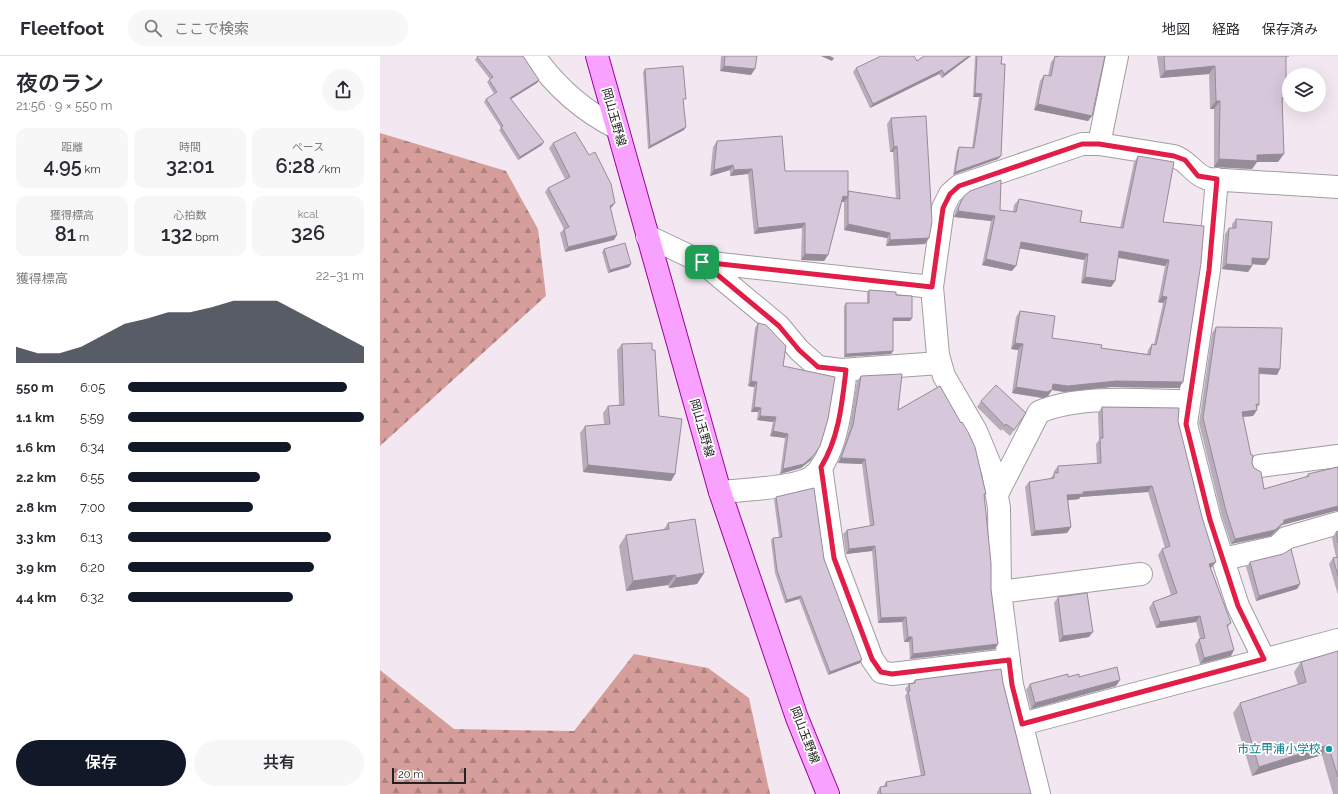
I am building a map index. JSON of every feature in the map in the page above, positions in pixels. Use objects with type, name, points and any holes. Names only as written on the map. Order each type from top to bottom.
[{"type":"main road","name":"岡山玉野線","points":[[597,56],[720,492],[797,718],[828,794]]},
{"type":"street","points":[[534,56],[574,102],[597,118],[617,128]]},
{"type":"street","points":[[1099,144],[1117,56]]},
{"type":"street","points":[[1040,794],[1012,685],[1000,592],[999,508],[993,472],[976,430],[944,376],[940,363],[932,287],[943,208],[950,194],[959,186],[1066,148],[1082,144],[1099,144],[1174,156],[1185,160],[1198,176],[1217,179],[1338,187]]},
{"type":"street","points":[[1217,179],[1209,270],[1188,401],[1186,424],[1210,520],[1222,558],[1238,606],[1264,659]]},
{"type":"street","points":[[647,236],[702,262],[779,326],[799,350],[818,367],[846,370],[940,363]]},
{"type":"street","points":[[702,262],[932,287]]},
{"type":"street","points":[[720,492],[784,486],[812,477],[826,459],[838,425],[846,370]]},
{"type":"street","points":[[997,494],[1039,412],[1055,405],[1093,401],[1188,401]]},
{"type":"street","points":[[1260,466],[1338,456]]},
{"type":"street","points":[[821,467],[834,558],[872,659],[881,672],[892,674],[1009,660]]},
{"type":"street","points":[[1222,558],[1277,547],[1286,538],[1338,523]]},
{"type":"street","points":[[1000,592],[1141,574]]},
{"type":"street","points":[[1022,724],[1338,640]]},
{"type":"green space","points":[[380,133],[506,171],[538,229],[546,296],[380,446]]},
{"type":"green space","points":[[634,654],[708,668],[749,698],[770,794],[380,794],[380,670],[454,729],[574,731]]},
{"type":"building","points":[[523,56],[539,80],[510,98],[544,142],[520,157],[501,127],[503,126],[486,99],[497,92],[489,80],[493,77],[477,57]]},
{"type":"building","points":[[725,56],[757,56],[755,69],[724,66]]},
{"type":"building","points":[[881,56],[914,56],[917,61],[924,56],[969,56],[944,74],[942,70],[873,104],[856,68]]},
{"type":"building","points":[[977,56],[1002,56],[1001,64],[1005,64],[1001,156],[955,172],[959,147],[974,148],[982,94],[975,93]]},
{"type":"building","points":[[1055,56],[1105,56],[1092,116],[1038,104],[1044,75],[1051,76]]},
{"type":"building","points":[[1164,56],[1286,56],[1286,68],[1282,68],[1284,154],[1257,155],[1257,161],[1219,159],[1220,101],[1216,101],[1215,66],[1165,71]]},
{"type":"building","points":[[683,66],[686,99],[683,99],[686,127],[650,146],[645,69]]},
{"type":"building","points":[[926,116],[932,222],[929,238],[890,240],[890,233],[848,224],[848,191],[900,199],[897,146],[894,147],[891,118]]},
{"type":"building","points":[[575,132],[589,155],[595,152],[611,184],[615,203],[610,206],[617,235],[568,247],[564,229],[569,227],[548,188],[570,177],[553,143]]},
{"type":"building","points":[[782,136],[785,171],[848,171],[848,197],[843,196],[828,255],[805,254],[805,223],[758,228],[752,169],[734,170],[733,165],[714,170],[717,141]]},
{"type":"building","points":[[1138,156],[1174,162],[1163,222],[1204,226],[1201,263],[1183,382],[1116,381],[1068,386],[1053,384],[1052,390],[1047,392],[1016,387],[1023,344],[1015,343],[1020,311],[1055,316],[1052,338],[1102,345],[1101,348],[1150,355],[1152,344],[1156,345],[1167,297],[1162,296],[1169,260],[1119,251],[1115,281],[1085,277],[1088,254],[1021,242],[1016,266],[986,259],[995,216],[958,211],[964,196],[970,191],[1001,180],[1000,210],[1016,212],[1019,199],[1082,211],[1080,222],[1123,228]]},
{"type":"building","points":[[1236,219],[1272,222],[1269,259],[1252,258],[1252,266],[1226,264],[1229,228],[1236,228]]},
{"type":"building","points":[[625,243],[631,264],[610,270],[604,249]]},
{"type":"building","points":[[869,290],[896,292],[896,295],[912,296],[912,318],[893,318],[893,351],[846,354],[846,303],[869,303]]},
{"type":"building","points":[[758,323],[766,325],[786,346],[783,366],[835,377],[828,419],[820,446],[814,455],[804,464],[783,469],[788,434],[773,431],[776,417],[760,416],[761,408],[754,407],[757,382],[751,381]]},
{"type":"building","points":[[1216,327],[1282,328],[1280,369],[1259,368],[1259,405],[1256,404],[1257,410],[1242,412],[1251,455],[1253,455],[1252,463],[1254,468],[1261,472],[1264,489],[1309,476],[1308,474],[1338,467],[1338,506],[1284,520],[1284,522],[1275,530],[1235,539],[1226,511],[1203,418]]},
{"type":"building","points":[[652,343],[652,350],[655,350],[659,416],[682,419],[675,474],[588,465],[585,426],[610,424],[608,406],[624,405],[622,344]]},
{"type":"building","points":[[902,374],[898,410],[940,386],[961,423],[962,422],[968,432],[975,447],[986,494],[984,494],[991,563],[991,589],[998,644],[913,654],[912,637],[908,637],[906,617],[881,618],[875,546],[849,549],[847,530],[874,525],[865,459],[841,458],[853,425],[861,376]]},
{"type":"building","points":[[996,385],[1026,413],[1014,430],[1006,424],[1005,426],[981,401]]},
{"type":"building","points":[[1102,407],[1179,408],[1178,421],[1202,517],[1216,562],[1209,564],[1231,623],[1227,625],[1234,650],[1204,658],[1199,639],[1205,638],[1200,616],[1160,622],[1153,602],[1177,593],[1162,549],[1170,546],[1152,486],[1083,492],[1083,494],[1067,495],[1071,527],[1035,531],[1029,482],[1054,478],[1054,473],[1058,473],[1058,466],[1101,463],[1100,438],[1103,438]]},
{"type":"building","points":[[814,488],[824,559],[862,660],[830,672],[801,596],[787,600],[777,570],[773,538],[782,537],[776,497]]},
{"type":"building","points":[[695,519],[704,573],[676,578],[675,575],[633,581],[626,535],[669,529],[668,523]]},
{"type":"building","points":[[1338,531],[1338,543],[1336,532]]},
{"type":"building","points":[[1291,549],[1300,584],[1259,596],[1250,562],[1283,554]]},
{"type":"building","points":[[1338,557],[1338,576],[1333,558]]},
{"type":"building","points":[[1087,593],[1093,632],[1063,636],[1058,597]]},
{"type":"building","points":[[1338,651],[1338,777],[1328,745],[1259,767],[1240,703],[1306,682],[1301,662]]},
{"type":"building","points":[[1117,667],[1120,680],[1035,703],[1030,684],[1068,674],[1068,677],[1079,674],[1079,677]]},
{"type":"building","points":[[1001,669],[1003,683],[1031,794],[881,794],[880,787],[887,786],[886,782],[925,775],[908,691],[910,691],[909,684],[915,683],[915,680]]},
{"type":"place","name":"市立甲浦小学校","points":[[1329,749]]},
{"type":"route","points":[[1082,144],[1099,144],[1174,156],[1185,160],[1198,176],[1208,179],[1217,179],[1209,270],[1188,401],[1186,424],[1210,520],[1238,606],[1264,659],[1022,724],[1012,685],[1009,660],[892,674],[881,672],[872,659],[834,558],[821,467],[826,459],[838,425],[846,370],[818,367],[799,350],[779,326],[702,262],[741,265],[932,287],[943,208],[950,194],[959,186],[1066,148],[1082,144]]}]
